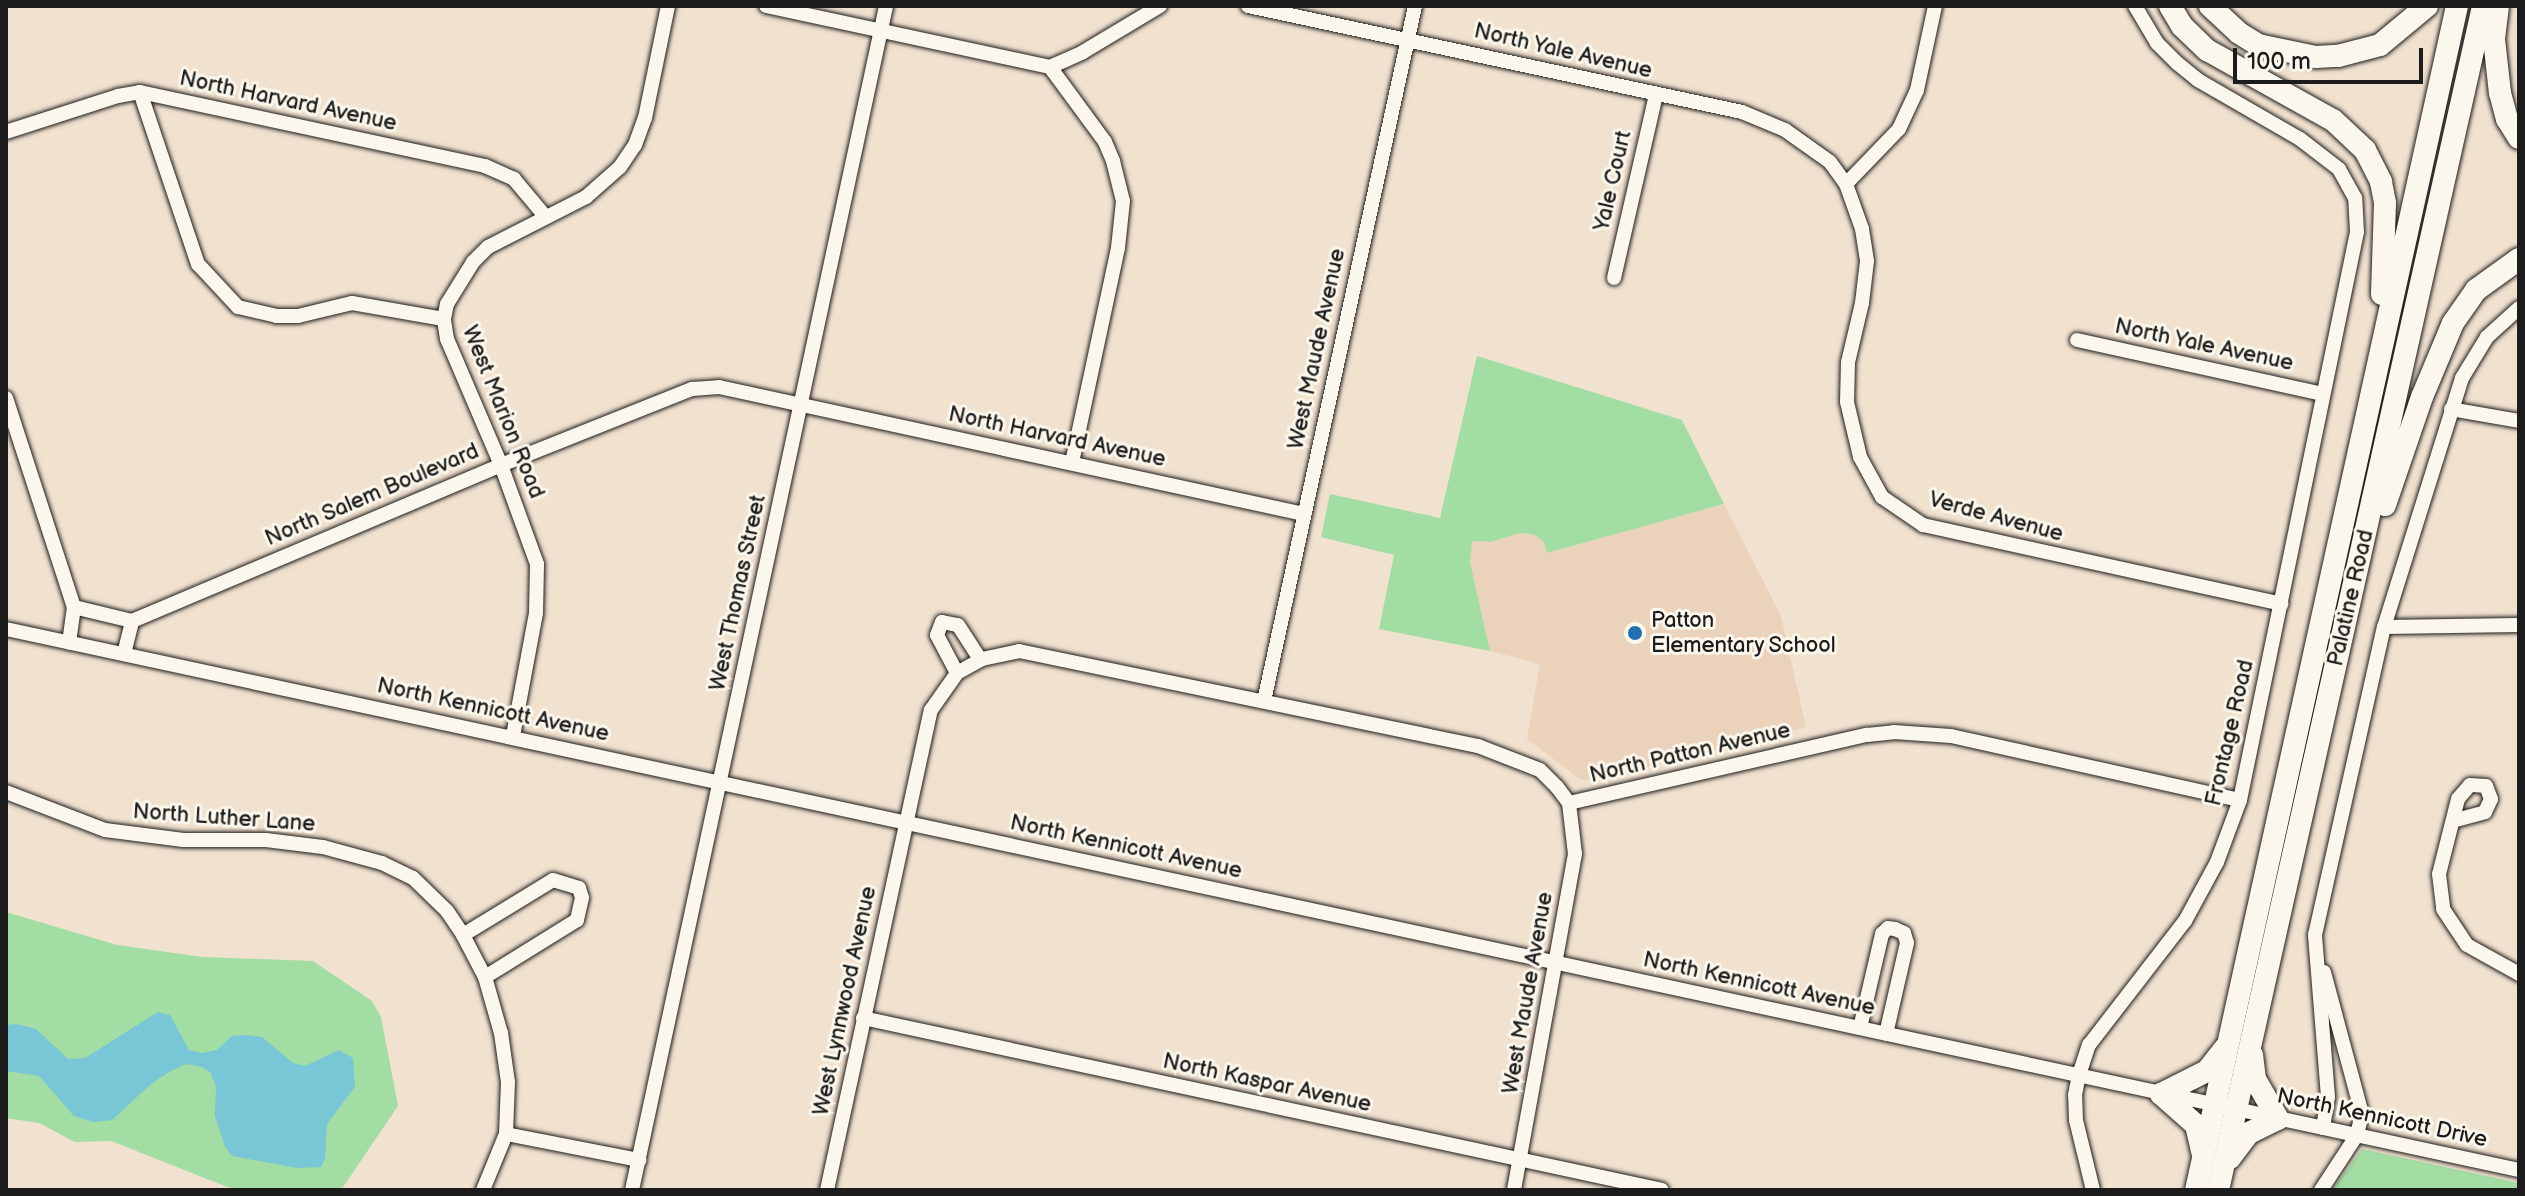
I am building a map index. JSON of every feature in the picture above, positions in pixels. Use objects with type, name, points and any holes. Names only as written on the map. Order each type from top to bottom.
[{"type":"highway","points":[[2170,6],[2182,26],[2207,50],[2333,120],[2351,135],[2365,150],[2381,182],[2385,203],[2383,290],[2342,486],[2324,610]]},
{"type":"highway","points":[[2210,6],[2239,33],[2258,45],[2316,57],[2338,56],[2380,45],[2427,6]]},
{"type":"highway","name":"Palatine Road","points":[[2196,1190],[2215,1172],[2324,610],[2457,6]]},
{"type":"highway","name":"Palatine Road","points":[[2240,1042],[2348,613],[2483,6]]},
{"type":"highway","points":[[2498,6],[2494,39],[2500,93],[2507,119],[2519,138]]},
{"type":"highway","points":[[2348,613],[2422,397],[2453,323],[2476,290],[2519,259]]},
{"type":"highway","points":[[2240,1042],[2255,1079],[2278,1119],[2249,1133],[2215,1172],[2196,1125],[2161,1094],[2207,1071],[2240,1042]]},
{"type":"street","name":"West Marion Road","points":[[513,736],[536,613],[537,564],[501,465],[447,339],[444,319],[447,304],[473,262],[502,238],[605,183],[635,145],[645,118],[668,6]]},
{"type":"street","points":[[766,6],[1050,67],[1083,52],[1160,6]]},
{"type":"street","name":"West Thomas Street","points":[[632,1190],[886,6]]},
{"type":"street","name":"North Yale Avenue","points":[[1248,6],[1759,117],[1807,144],[1830,162],[1846,184]]},
{"type":"street","name":"West Maude Avenue","points":[[1264,701],[1415,6]]},
{"type":"street","points":[[1846,184],[1899,129],[1917,90],[1935,6]]},
{"type":"street","name":"Frontage Road","points":[[2093,1190],[2076,1120],[2075,1095],[2079,1075],[2089,1045],[2185,921],[2217,862],[2240,800],[2357,232],[2355,198],[2339,169],[2300,139],[2198,80],[2157,43],[2135,6]]},
{"type":"street","points":[[1050,67],[1105,142],[1123,201],[1118,248],[1072,463]]},
{"type":"street","name":"North Harvard Avenue","points":[[6,132],[118,96],[140,92],[485,166],[514,179],[545,216]]},
{"type":"street","points":[[140,92],[198,264],[238,307],[255,313],[298,316],[352,303],[444,319]]},
{"type":"street","name":"Yale Court","points":[[1614,278],[1656,94]]},
{"type":"street","name":"Verde Avenue","points":[[1846,184],[1862,229],[1867,261],[1862,303],[1848,362],[1847,402],[1860,457],[1882,497],[1923,525],[2281,604]]},
{"type":"street","points":[[2323,1128],[2328,1097],[2315,935],[2384,627],[2451,409],[2469,362],[2519,308]]},
{"type":"street","name":"North Yale Avenue","points":[[2077,340],[2322,394]]},
{"type":"street","name":"North Salem Boulevard","points":[[132,621],[501,465],[692,389],[719,387],[801,405]]},
{"type":"street","points":[[6,398],[74,607],[69,643]]},
{"type":"street","name":"North Harvard Avenue","points":[[801,405],[1304,514]]},
{"type":"street","points":[[2451,409],[2519,421]]},
{"type":"street","points":[[74,607],[132,621],[124,654]]},
{"type":"street","points":[[957,673],[937,635],[942,622],[958,625],[980,659]]},
{"type":"street","points":[[2384,627],[2519,625]]},
{"type":"street","name":"North Kennicott Avenue","points":[[6,629],[2226,1108]]},
{"type":"street","name":"North Patton Avenue","points":[[907,821],[931,710],[957,673],[980,659],[1019,651],[1504,754],[1540,770],[1569,803],[1867,735],[1894,732],[1951,736],[2240,800]]},
{"type":"street","name":"North Luther Lane","points":[[6,792],[89,825],[133,835],[183,840],[266,840],[356,854],[413,878],[447,911],[485,977],[506,1059],[506,1134]]},
{"type":"street","name":"West Maude Avenue","points":[[1514,1190],[1575,854],[1569,803]]},
{"type":"street","points":[[2456,820],[2450,829],[2439,874],[2443,909],[2467,945],[2519,974]]},
{"type":"street","name":"West Lynnwood Avenue","points":[[827,1190],[907,821]]},
{"type":"street","points":[[463,935],[553,880],[579,888],[582,898],[577,920],[485,977]]},
{"type":"street","points":[[2320,919],[2323,966],[2361,1104],[2357,1135],[2321,1190]]},
{"type":"street","points":[[1860,1028],[1882,934],[1888,928],[1895,929],[1904,933],[1907,943],[1886,1034]]},
{"type":"street","name":"North Kaspar Avenue","points":[[863,1018],[1662,1190]]},
{"type":"street","name":"North Kennicott Drive","points":[[2226,1108],[2519,1170]]},
{"type":"street","points":[[483,1190],[506,1134],[639,1160]]},
{"type":"shaded area","name":"Patton Elementary School","points":[[1724,504],[1781,616],[1806,727],[1595,780],[1581,780],[1527,739],[1540,664],[1490,651],[1470,562],[1471,541],[1491,542],[1520,533],[1535,535],[1544,542],[1547,553]]},
{"type":"green space","points":[[1477,356],[1682,420],[1724,504],[1547,553],[1544,542],[1535,535],[1520,533],[1491,542],[1472,541],[1470,562],[1490,651],[1379,629],[1394,555],[1321,537],[1330,494],[1440,518]]},
{"type":"green space","points":[[6,912],[117,945],[203,957],[313,961],[372,1001],[381,1017],[398,1106],[341,1190],[235,1190],[111,1141],[75,1142],[39,1123],[6,1118]]},
{"type":"green space","points":[[2362,1149],[2519,1183],[2519,1190],[2332,1190]]},
{"type":"water","points":[[158,1012],[170,1015],[189,1050],[202,1053],[217,1050],[232,1036],[246,1035],[262,1037],[293,1063],[305,1066],[339,1050],[353,1058],[355,1087],[327,1124],[325,1159],[321,1167],[297,1168],[232,1156],[225,1147],[215,1116],[216,1086],[210,1072],[202,1067],[186,1064],[169,1072],[151,1084],[112,1120],[94,1122],[74,1116],[39,1076],[6,1071],[6,1025],[36,1029],[68,1059],[85,1058]]},
{"type":"place","name":"Patton Elementary School","points":[[1635,633]]}]
